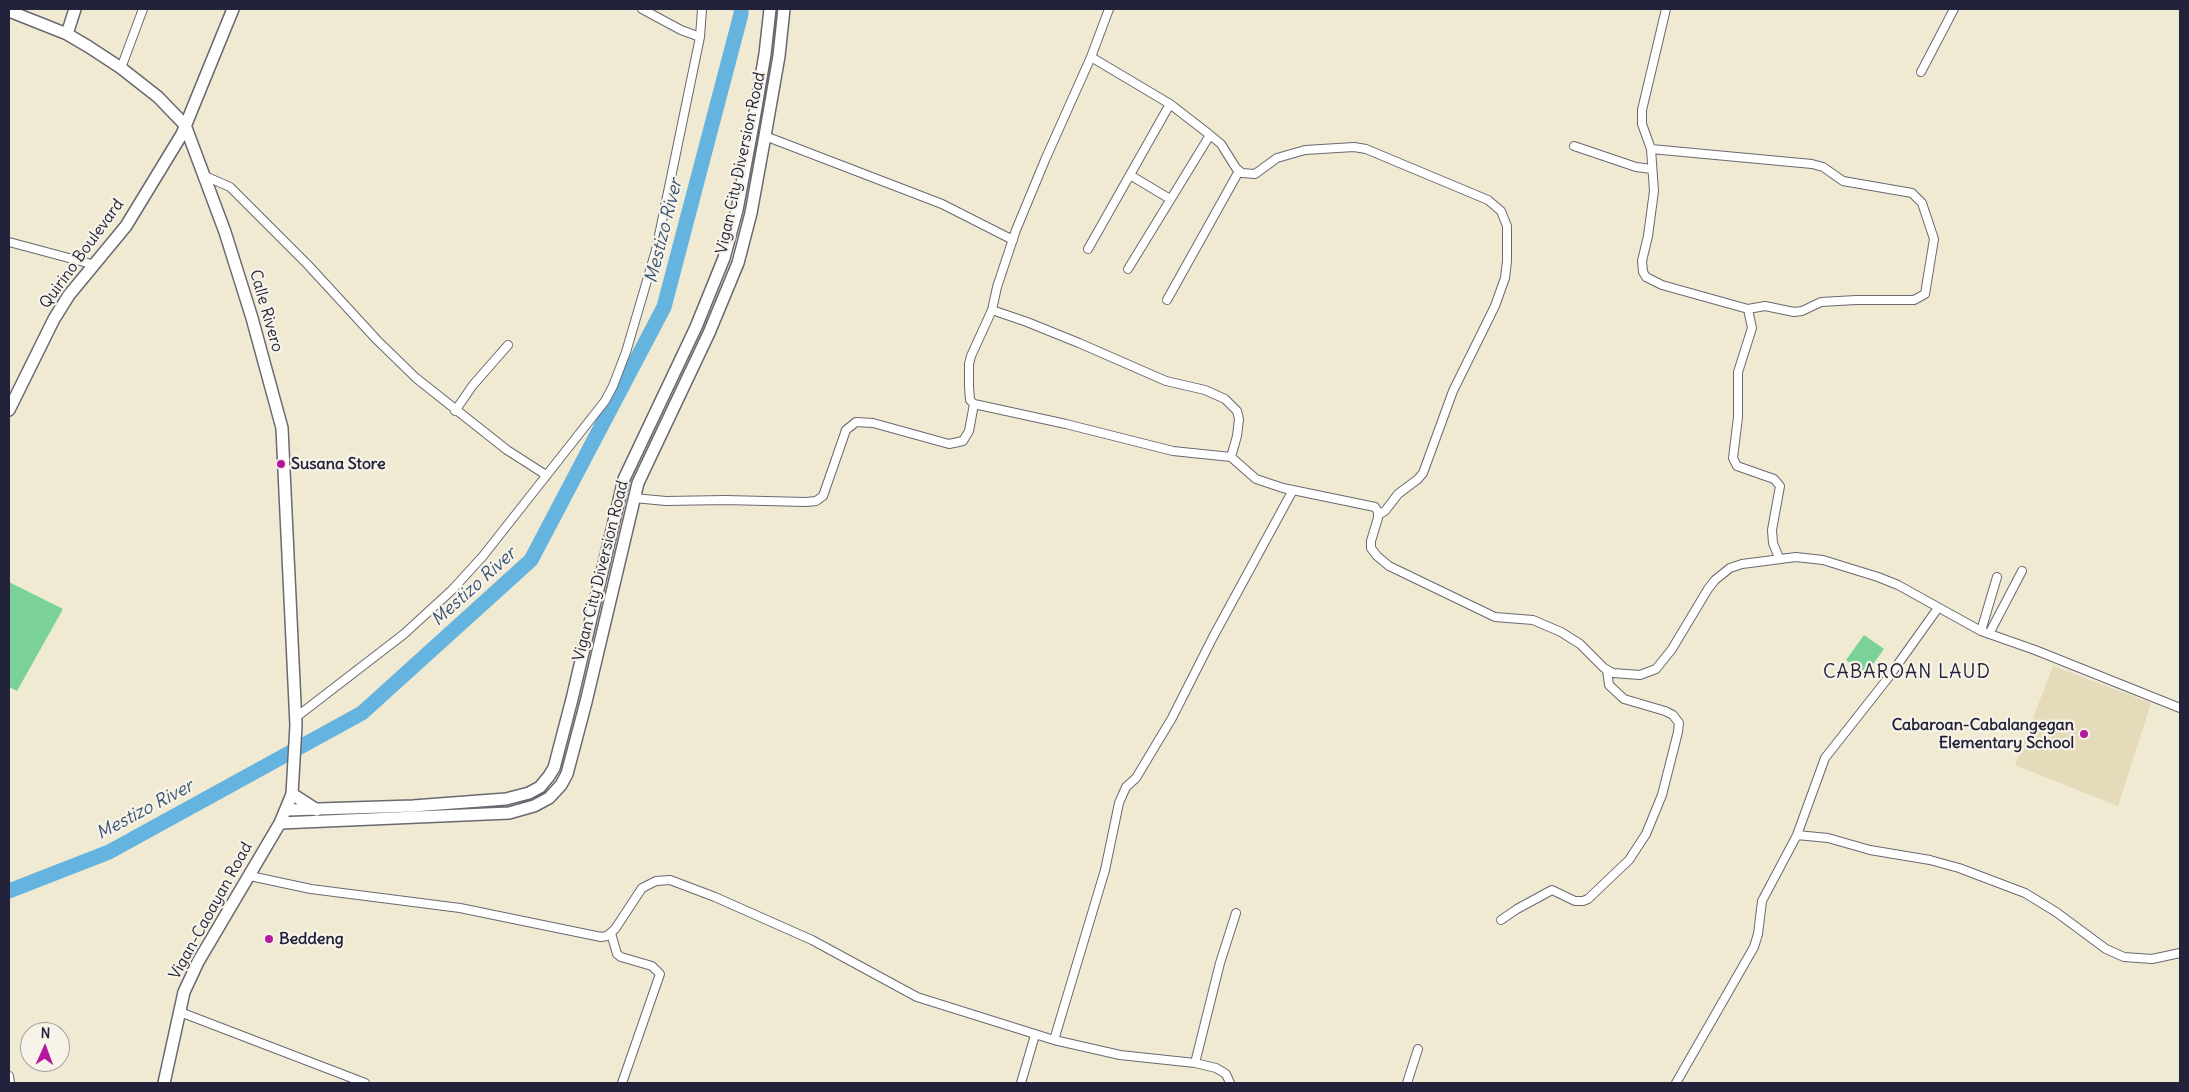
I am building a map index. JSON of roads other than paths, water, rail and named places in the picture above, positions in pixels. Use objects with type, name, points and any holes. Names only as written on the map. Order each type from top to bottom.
[{"type":"main road","points":[[67,34],[75,9]]},
{"type":"main road","name":"Quirino Boulevard","points":[[9,410],[54,319],[69,295],[126,226],[182,134],[233,9]]},
{"type":"main road","name":"Vigan City Diversion Road","points":[[287,810],[318,811],[506,799],[529,793],[540,787],[554,768],[624,479],[696,327],[724,258],[737,210],[754,119],[765,54],[770,9]]},
{"type":"main road","name":"Vigan City Diversion Road","points":[[280,823],[509,813],[534,806],[549,798],[568,774],[638,483],[709,333],[738,263],[751,213],[765,136],[779,56],[784,9]]},
{"type":"main road","name":"Calle Rivero","points":[[9,11],[67,34],[121,68],[158,97],[185,125],[205,176],[246,299],[282,428],[296,721],[292,792]]},
{"type":"main road","points":[[754,119],[767,121]]},
{"type":"main road","points":[[584,646],[598,649]]},
{"type":"main road","points":[[292,792],[318,811]]},
{"type":"main road","name":"Vigan-Caoayan Road","points":[[164,1083],[184,992],[280,823],[287,810],[292,792]]},
{"type":"main road","name":"Vigan City Diversion Road","points":[[274,834],[313,822]]},
{"type":"street","points":[[121,68],[143,9]]},
{"type":"street","points":[[642,9],[681,30],[700,37]]},
{"type":"street","points":[[296,721],[404,634],[452,590],[483,556],[605,401],[626,352],[656,250],[700,37],[702,9]]},
{"type":"street","points":[[634,498],[666,501],[816,501],[822,496],[846,430],[851,424],[862,421],[949,444],[963,441],[967,436],[974,404],[970,395],[969,364],[992,310],[997,288],[1013,240],[1045,160],[1091,57],[1109,9]]},
{"type":"street","points":[[1651,149],[1812,164],[1823,167],[1843,182],[1905,191],[1916,196],[1922,203],[1934,239],[1927,289],[1922,297],[1914,300],[1824,302],[1798,312],[1764,306],[1748,309],[1662,285],[1646,277],[1643,272],[1642,261],[1648,236],[1654,191],[1651,149],[1642,124],[1642,110],[1666,9]]},
{"type":"street","points":[[1921,72],[1954,9]]},
{"type":"street","points":[[1091,57],[1170,104],[1220,144],[1239,171],[1254,174],[1277,158],[1305,150],[1360,148],[1488,200],[1501,211],[1505,218],[1508,239],[1507,261],[1503,284],[1495,306],[1453,391],[1423,473],[1398,494],[1385,512],[1378,515]]},
{"type":"street","points":[[1088,249],[1170,104]]},
{"type":"street","points":[[1128,269],[1210,135]]},
{"type":"street","points":[[765,136],[942,204],[1013,240]]},
{"type":"street","points":[[1574,146],[1636,168],[1652,169]]},
{"type":"street","points":[[1168,300],[1239,171]]},
{"type":"street","points":[[1130,174],[1170,199]]},
{"type":"street","points":[[205,176],[230,186],[308,265],[377,340],[416,378],[455,411],[507,450],[546,475]]},
{"type":"street","points":[[9,242],[95,265]]},
{"type":"street","points":[[1748,309],[1752,328],[1738,372],[1738,417],[1733,458],[1737,466],[1774,479],[1780,486],[1772,530],[1773,543],[1779,558]]},
{"type":"street","points":[[992,310],[1079,343],[1166,381],[1205,390],[1225,399],[1237,411],[1239,420],[1239,428],[1231,457]]},
{"type":"street","points":[[455,411],[473,385],[508,345]]},
{"type":"street","points":[[974,404],[1076,426],[1173,450],[1231,457],[1264,483],[1372,506],[1377,509],[1378,515],[1371,540],[1371,548],[1389,566],[1495,617],[1533,620],[1560,632],[1584,647],[1608,670],[1634,676],[1656,669],[1672,649],[1715,580],[1737,565],[1796,557],[1823,560],[1898,585],[1985,632],[2180,708]]},
{"type":"street","points":[[1054,1040],[1106,870],[1119,803],[1126,787],[1136,778],[1172,718],[1213,637],[1293,490]]},
{"type":"street","points":[[1985,632],[2022,571]]},
{"type":"street","points":[[1985,632],[1997,577]]},
{"type":"street","points":[[1676,1083],[1754,947],[1758,934],[1762,901],[1797,835],[1825,758],[1888,678],[1938,608]]},
{"type":"street","points":[[1501,920],[1552,890],[1575,901],[1588,899],[1629,860],[1646,834],[1662,795],[1679,722],[1664,711],[1624,698],[1608,683],[1608,670]]},
{"type":"street","points":[[1797,835],[1828,838],[1870,850],[1930,860],[1959,868],[2025,894],[2056,912],[2106,949],[2124,957],[2152,959],[2180,953]]},
{"type":"street","points":[[250,876],[311,889],[460,908],[601,937],[611,933],[642,888],[656,881],[676,882],[812,940],[917,997],[1035,1036],[1120,1055],[1196,1063],[1222,1070],[1230,1083]]},
{"type":"street","points":[[1196,1063],[1220,964],[1236,913]]},
{"type":"street","points":[[611,933],[617,954],[620,957],[652,966],[660,974],[622,1083]]},
{"type":"street","points":[[180,1012],[365,1083]]},
{"type":"street","points":[[1020,1083],[1035,1036]]},
{"type":"street","points":[[1407,1083],[1418,1049]]},
{"type":"street","points":[[9,1076],[10,1083]]},
{"type":"waterway","name":"Mestizo River","points":[[9,891],[109,852],[362,713],[531,560],[664,307],[741,9]]},
{"type":"place","name":"Susana Store","points":[[281,464]]},
{"type":"place","name":"Cabaroan-Cabalangegan Elementary School","points":[[2084,734]]},
{"type":"place","name":"Beddeng","points":[[269,939]]},
{"type":"district","name":"CABAROAN LAUD","points":[[1907,673]]}]
